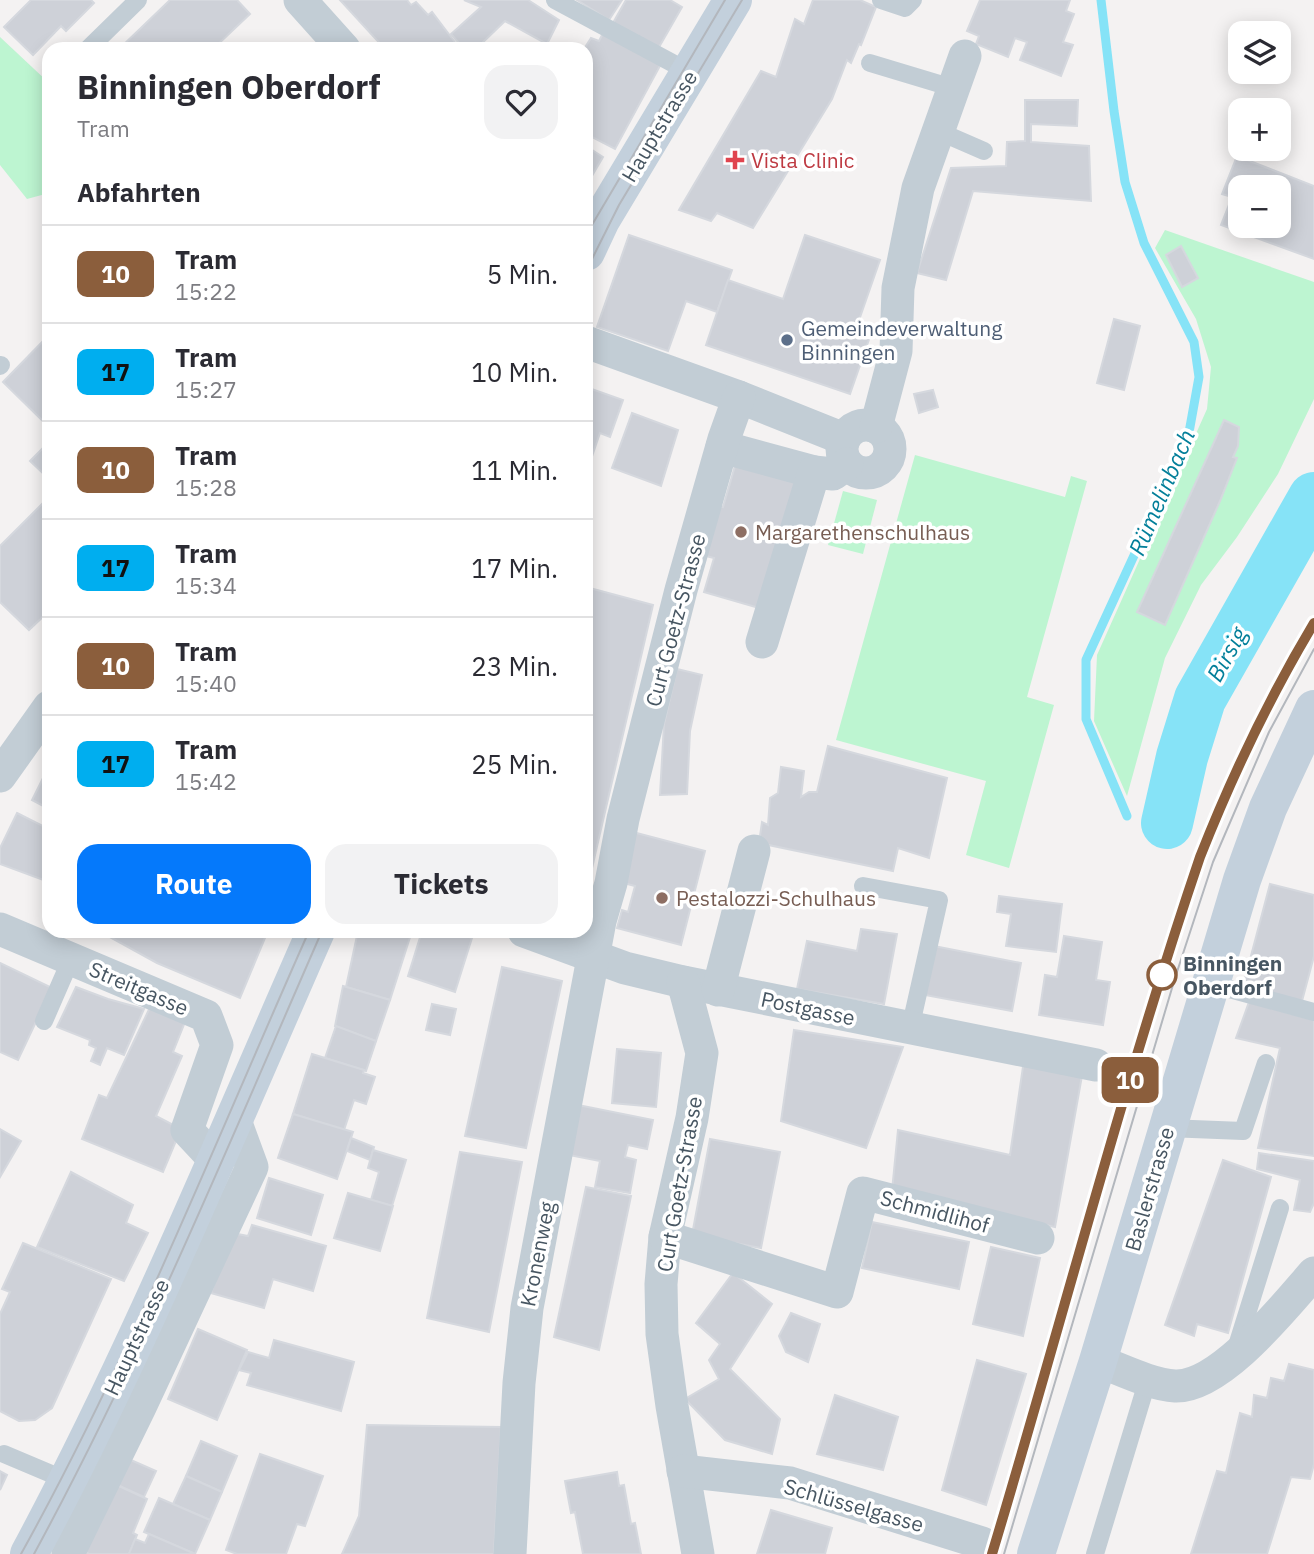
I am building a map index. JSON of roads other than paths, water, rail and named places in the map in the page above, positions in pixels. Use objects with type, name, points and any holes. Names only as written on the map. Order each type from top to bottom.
[{"type":"main road","name":"Hauptstrasse","points":[[593,237],[691,73],[728,2]]},
{"type":"main road","name":"Baslerstrasse","points":[[1036,1554],[1098,1361],[1242,880],[1268,808],[1314,709]]},
{"type":"main road","name":"Hauptstrasse","points":[[29,1554],[68,1481],[236,1116],[313,938]]},
{"type":"street","points":[[300,0],[338,42]]},
{"type":"street","points":[[876,427],[896,351],[898,288],[918,188],[965,56]]},
{"type":"street","points":[[593,345],[739,397],[845,451],[854,470],[864,474],[883,468],[891,449],[887,436],[876,427],[864,425],[852,429],[845,451],[833,474],[814,472],[722,447]]},
{"type":"street","name":"Curt Goetz-Strasse","points":[[594,957],[623,819],[681,590],[739,397]]},
{"type":"street","points":[[762,642],[814,472]]},
{"type":"street","points":[[0,776],[42,717]]},
{"type":"street","points":[[718,990],[750,860]]},
{"type":"street","name":"Streitgasse","points":[[0,929],[206,1016],[217,1045],[187,1130],[215,1160]]},
{"type":"street","name":"Postgasse","points":[[543,938],[625,968],[683,982],[1096,1065]]},
{"type":"street","name":"Kronenweg","points":[[510,1554],[519,1383],[527,1308],[594,957]]},
{"type":"street","name":"Curt Goetz-Strasse","points":[[683,982],[702,1053],[692,1118],[665,1237],[661,1284],[662,1334],[698,1554]]},
{"type":"street","name":"Hauptstrasse","points":[[68,1554],[141,1407],[252,1167],[236,1116]]},
{"type":"street","name":"Schmidlihof","points":[[665,1237],[837,1292],[863,1193],[1038,1238]]},
{"type":"street","points":[[1098,1361],[1175,1386],[1200,1382],[1258,1337],[1314,1273]]},
{"type":"street","name":"Schlüsselgasse","points":[[683,1471],[790,1483],[982,1543]]},
{"type":"lane","points":[[95,42],[138,0]]},
{"type":"lane","points":[[555,0],[691,73]]},
{"type":"lane","points":[[881,0],[905,8],[913,0]]},
{"type":"lane","points":[[870,63],[953,88]]},
{"type":"lane","points":[[938,131],[984,151]]},
{"type":"lane","points":[[863,886],[939,900],[910,1029]]},
{"type":"lane","points":[[44,1021],[71,959]]},
{"type":"lane","points":[[1211,984],[1314,1012]]},
{"type":"lane","points":[[1167,1128],[1243,1131],[1266,1063]]},
{"type":"lane","points":[[1234,1356],[1280,1208]]},
{"type":"lane","points":[[1095,1554],[1148,1379]]},
{"type":"lane","points":[[4,1454],[68,1481]]},
{"type":"waterway","name":"Rümelinbach","points":[[1101,0],[1125,182],[1144,243],[1194,342],[1199,377],[1188,438],[1086,660],[1086,719],[1127,816]]},
{"type":"waterway","name":"Birsig","points":[[1167,823],[1182,757],[1200,699],[1314,498]]},
{"type":"tram line","points":[[593,223],[725,0]]},
{"type":"tram line","points":[[593,257],[619,205],[742,0]]},
{"type":"tram line","points":[[992,1554],[1118,1117],[1200,857],[1252,738],[1314,623]]},
{"type":"tram line","name":"10","points":[[992,1554],[1090,1211],[1200,857],[1239,762],[1314,623]]},
{"type":"tram line","points":[[1004,1554],[1175,978],[1213,862],[1269,732],[1314,649]]},
{"type":"tram line","points":[[21,1554],[100,1402],[172,1246],[306,938]]},
{"type":"tram line","points":[[34,1554],[149,1324],[319,938]]},
{"type":"place","name":"Vista Clinic","points":[[735,160]]},
{"type":"place","name":"Gemeindeverwaltung Binningen","points":[[787,340]]},
{"type":"place","name":"Margarethenschulhaus","points":[[741,532]]},
{"type":"place","name":"Pestalozzi-Schulhaus","points":[[662,898]]},
{"type":"place","name":"Binningen Oberdorf","points":[[1162,975]]}]
